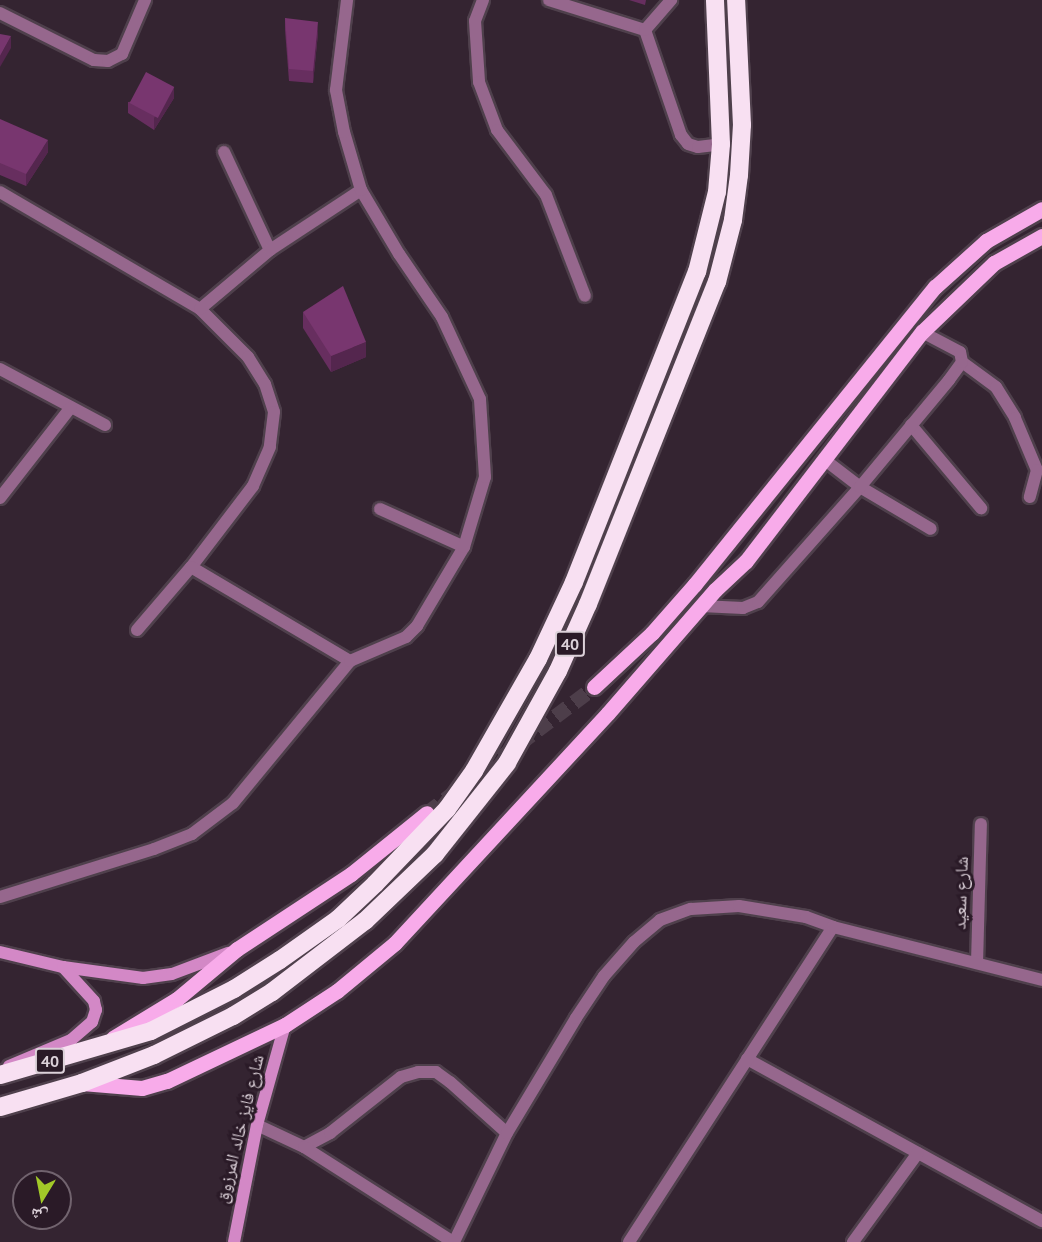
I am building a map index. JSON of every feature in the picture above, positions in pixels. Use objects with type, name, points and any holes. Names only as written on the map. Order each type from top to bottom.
[{"type":"highway","name":"40","points":[[0,1073],[151,1031],[234,989],[280,960],[338,919],[398,862],[433,824],[474,771],[538,659],[574,582],[697,272],[717,192],[721,144],[715,0]]},
{"type":"highway","name":"40","points":[[0,1107],[82,1083],[154,1055],[233,1016],[329,951],[365,921],[435,854],[468,814],[517,747],[558,671],[588,604],[717,282],[733,220],[739,175],[742,125],[736,0]]},
{"type":"main road","points":[[594,687],[652,633],[687,593],[935,287],[986,242],[1042,209]]},
{"type":"main road","points":[[82,1083],[142,1088],[167,1081],[285,1025],[337,991],[395,943],[608,713],[701,606],[746,561],[922,332],[994,263],[1042,236]]},
{"type":"main road","points":[[100,1047],[177,999],[237,950],[351,874],[427,813]]},
{"type":"street","points":[[0,13],[94,60],[108,61],[122,54],[145,0]]},
{"type":"street","points":[[0,897],[154,849],[192,834],[233,803],[350,661],[406,637],[417,626],[464,548],[485,477],[480,399],[442,317],[399,254],[361,190],[344,132],[336,90],[346,0]]},
{"type":"street","points":[[483,0],[475,21],[479,82],[497,130],[546,195],[585,296]]},
{"type":"street","points":[[549,0],[645,30]]},
{"type":"street","points":[[645,30],[671,0]]},
{"type":"street","points":[[645,30],[681,135],[688,144],[698,147],[721,144]]},
{"type":"street","points":[[224,152],[270,250]]},
{"type":"street","points":[[200,309],[270,250],[361,190]]},
{"type":"street","points":[[0,192],[200,309],[248,357],[265,384],[274,412],[270,447],[253,486],[191,567],[137,630]]},
{"type":"street","points":[[922,332],[960,352],[962,362],[996,387],[1015,418],[1037,470],[1030,497]]},
{"type":"street","points":[[701,606],[743,608],[758,602],[860,486],[962,362]]},
{"type":"street","points":[[0,369],[105,425]]},
{"type":"street","points":[[0,498],[71,406]]},
{"type":"street","points":[[911,425],[981,508]]},
{"type":"street","points":[[825,460],[860,486],[931,530]]},
{"type":"street","points":[[380,509],[464,548]]},
{"type":"street","points":[[191,567],[350,661]]},
{"type":"street","name":"شارع سعيد","points":[[977,963],[981,824]]},
{"type":"street","points":[[257,1125],[304,1147],[454,1242],[507,1133],[532,1088],[604,976],[660,920],[691,909],[739,906],[806,917],[833,927],[1042,980]]},
{"type":"street","points":[[629,1242],[833,927]]},
{"type":"street","points":[[0,952],[63,967],[143,978],[172,974],[237,950]]},
{"type":"street","points":[[0,1073],[71,1040],[92,1022],[96,1010],[94,1001],[63,967]]},
{"type":"street","name":"شارع فايز خالد المرزوق","points":[[234,1242],[257,1125],[285,1025]]},
{"type":"street","points":[[747,1059],[1042,1221]]},
{"type":"street","points":[[304,1147],[330,1133],[400,1077],[418,1072],[436,1072],[507,1133]]},
{"type":"street","points":[[853,1242],[918,1153]]},
{"type":"building","points":[[285,18],[318,22],[313,71],[289,69]]},
{"type":"building","points":[[0,34],[11,36],[0,56]]},
{"type":"building","points":[[146,72],[174,87],[158,118],[130,103]]},
{"type":"building","points":[[0,119],[48,140],[26,174],[0,163]]},
{"type":"building","points":[[343,286],[366,342],[331,356],[303,312]]},
{"type":"tunnel","points":[[427,813],[594,687]]}]
